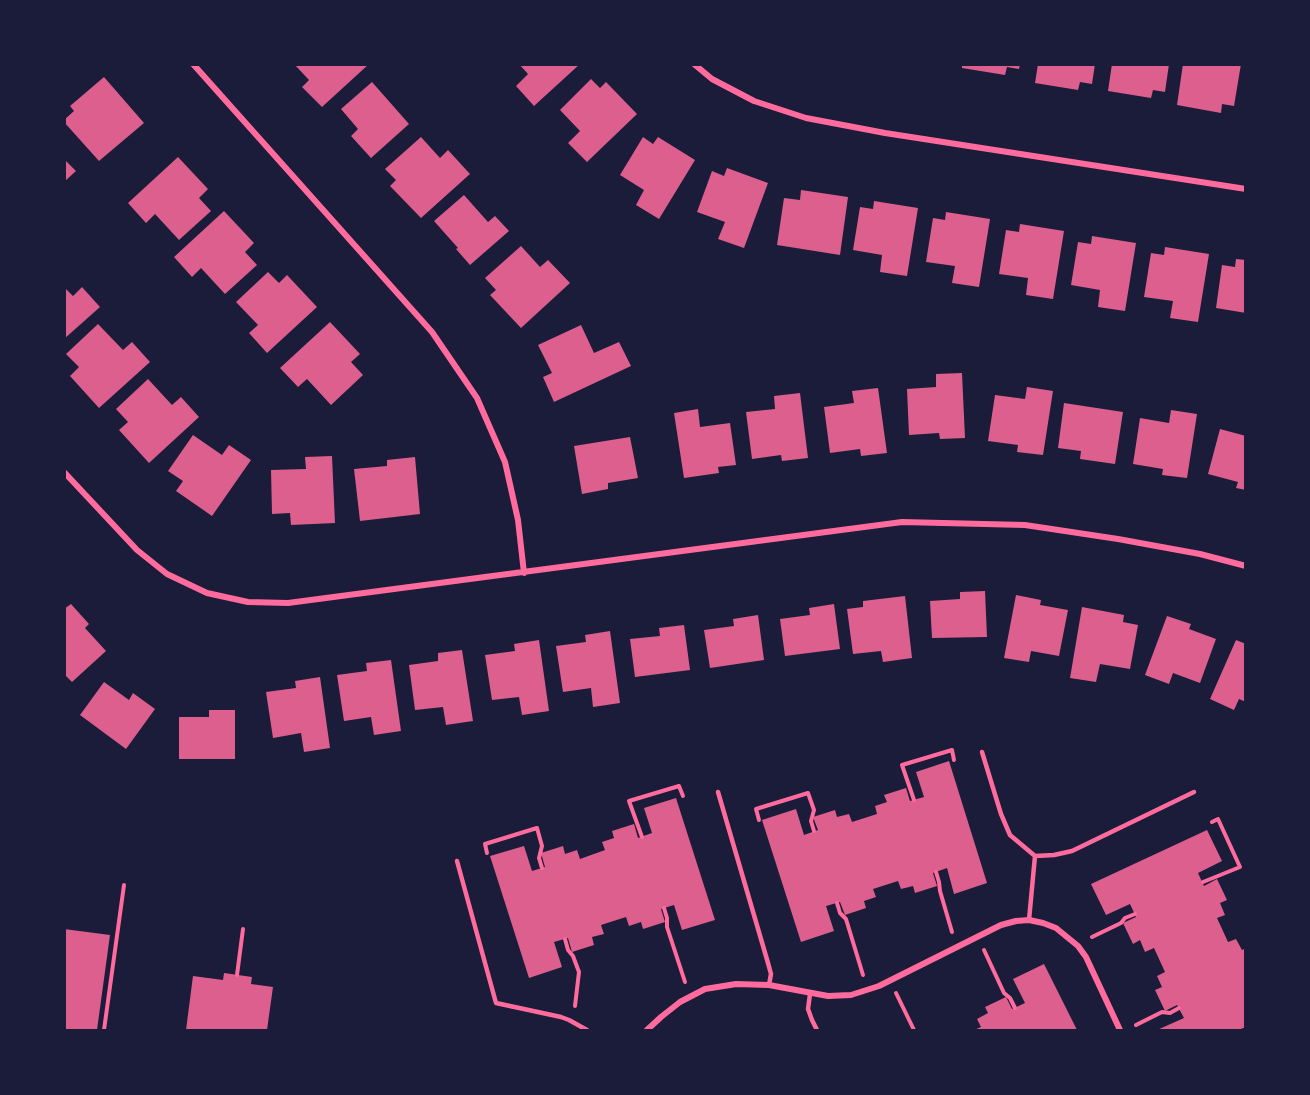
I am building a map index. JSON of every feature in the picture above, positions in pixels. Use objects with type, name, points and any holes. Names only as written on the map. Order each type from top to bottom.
[{"type":"street","points":[[194,64],[432,332],[477,398],[505,462],[518,520],[524,573]]},
{"type":"street","points":[[694,64],[712,79],[754,101],[806,118],[897,135],[1245,189]]},
{"type":"street","points":[[64,472],[145,556],[167,574],[207,593],[248,602],[288,603],[902,522],[1025,525],[1200,554],[1245,566]]},
{"type":"street","points":[[647,1030],[680,1002],[705,989],[736,984],[770,985],[810,994],[851,995],[890,980],[1001,925],[1029,920],[1056,928],[1078,946],[1086,957],[1120,1030]]},
{"type":"lane","points":[[982,752],[1001,814],[1010,835],[1035,856],[1072,851],[1194,792]]},
{"type":"lane","points":[[718,792],[771,974],[770,985]]},
{"type":"lane","points":[[1029,920],[1035,856]]},
{"type":"lane","points":[[457,861],[496,1003],[561,1017],[587,1030]]},
{"type":"lane","points":[[810,994],[808,1009],[817,1030]]},
{"type":"path","points":[[914,800],[902,765],[951,750],[954,760]]},
{"type":"path","points":[[642,837],[629,801],[679,786],[683,796]]},
{"type":"path","points":[[759,820],[756,809],[808,793],[814,810],[811,821],[814,831]]},
{"type":"path","points":[[1203,882],[1240,867],[1218,819],[1212,822]]},
{"type":"path","points":[[487,853],[485,844],[537,828],[542,846],[539,858],[542,868]]},
{"type":"path","points":[[936,872],[952,932]]},
{"type":"path","points":[[104,1030],[124,885]]},
{"type":"path","points":[[837,903],[840,913],[846,919],[863,975]]},
{"type":"path","points":[[664,908],[667,927],[685,983]]},
{"type":"path","points":[[1088,939],[1135,914]]},
{"type":"path","points":[[237,975],[243,929]]},
{"type":"path","points":[[565,939],[579,972],[574,1006]]},
{"type":"path","points":[[984,950],[1015,1008]]},
{"type":"path","points":[[896,992],[914,1030]]},
{"type":"path","points":[[1136,1025],[1162,1012],[1170,1013],[1179,1008]]},
{"type":"building","points":[[294,64],[369,64],[322,107],[302,87],[309,80]]},
{"type":"building","points":[[519,64],[580,64],[534,106],[516,86],[528,74]]},
{"type":"building","points":[[962,64],[1020,64],[1019,69],[1007,67],[1005,75],[962,68]]},
{"type":"building","points":[[1038,64],[1095,64],[1092,84],[1080,82],[1078,90],[1035,83]]},
{"type":"building","points":[[1112,64],[1169,64],[1165,92],[1153,90],[1151,98],[1108,91]]},
{"type":"building","points":[[1183,64],[1241,64],[1234,106],[1222,104],[1221,113],[1177,105]]},
{"type":"building","points":[[104,77],[144,123],[99,161],[64,120],[74,111],[70,106]]},
{"type":"building","points":[[591,79],[600,88],[606,82],[637,114],[587,162],[568,143],[580,131],[560,110]]},
{"type":"building","points":[[372,82],[409,124],[371,158],[351,136],[358,129],[341,109]]},
{"type":"building","points":[[421,137],[440,158],[448,150],[470,174],[421,218],[390,186],[396,180],[385,169]]},
{"type":"building","points":[[643,137],[653,144],[658,137],[695,160],[659,219],[636,205],[644,190],[620,175]]},
{"type":"building","points":[[178,157],[208,189],[199,198],[211,211],[179,240],[155,214],[146,223],[128,203]]},
{"type":"building","points":[[64,159],[76,171],[64,182]]},
{"type":"building","points":[[727,168],[768,183],[744,248],[718,239],[725,222],[697,212],[712,171],[724,176]]},
{"type":"building","points":[[801,190],[848,197],[840,255],[777,245],[784,198],[800,200]]},
{"type":"building","points":[[464,195],[488,222],[495,216],[509,231],[470,265],[434,221]]},
{"type":"building","points":[[874,201],[918,208],[907,276],[880,272],[882,255],[853,250],[860,207],[873,209]]},
{"type":"building","points":[[224,211],[254,243],[245,252],[257,265],[225,294],[201,268],[192,277],[174,257]]},
{"type":"building","points":[[946,212],[990,219],[979,287],[952,283],[955,266],[926,262],[933,218],[945,220]]},
{"type":"building","points":[[1020,224],[1064,231],[1053,299],[1026,295],[1028,278],[999,274],[1006,230],[1019,232]]},
{"type":"building","points":[[1092,236],[1136,243],[1125,311],[1098,307],[1100,290],[1071,285],[1078,242],[1091,244]]},
{"type":"building","points":[[521,246],[540,267],[548,260],[570,283],[521,328],[490,295],[496,290],[485,278]]},
{"type":"building","points":[[1165,247],[1209,254],[1198,322],[1170,318],[1173,301],[1144,297],[1151,253],[1164,255]]},
{"type":"building","points":[[1236,259],[1246,260],[1246,313],[1216,308],[1222,265],[1235,267]]},
{"type":"building","points":[[268,272],[279,283],[287,275],[317,307],[267,353],[249,333],[258,325],[236,302]]},
{"type":"building","points":[[64,287],[73,296],[82,287],[100,307],[64,339]]},
{"type":"building","points":[[330,322],[360,354],[351,362],[363,375],[331,405],[307,379],[298,387],[280,368]]},
{"type":"building","points":[[98,324],[123,350],[132,342],[150,362],[99,408],[70,376],[79,367],[66,354]]},
{"type":"building","points":[[581,325],[594,353],[619,342],[631,366],[554,402],[543,377],[552,373],[538,345]]},
{"type":"building","points":[[962,373],[965,438],[940,439],[939,433],[909,435],[907,389],[936,387],[936,374]]},
{"type":"building","points":[[148,379],[172,405],[181,397],[199,417],[149,463],[119,430],[128,422],[116,409]]},
{"type":"building","points":[[1027,387],[1053,391],[1043,455],[1017,452],[1018,445],[988,441],[995,395],[1025,399]]},
{"type":"building","points":[[878,388],[887,453],[861,456],[860,449],[830,453],[824,407],[854,403],[852,391]]},
{"type":"building","points":[[800,393],[808,458],[782,461],[781,455],[752,459],[746,412],[775,409],[774,396]]},
{"type":"building","points":[[1064,403],[1123,412],[1115,464],[1080,459],[1081,451],[1058,448]]},
{"type":"building","points":[[698,409],[700,427],[730,423],[736,465],[718,467],[719,473],[684,478],[674,413]]},
{"type":"building","points":[[1171,410],[1197,414],[1187,478],[1162,475],[1163,469],[1133,464],[1140,418],[1169,423]]},
{"type":"building","points":[[1220,429],[1246,436],[1246,490],[1236,488],[1238,482],[1208,474]]},
{"type":"building","points":[[193,435],[222,455],[229,445],[251,460],[212,516],[176,491],[183,481],[168,471]]},
{"type":"building","points":[[630,437],[638,478],[608,483],[608,489],[582,494],[574,446]]},
{"type":"building","points":[[332,456],[335,523],[291,525],[290,513],[272,514],[271,470],[306,469],[305,457]]},
{"type":"building","points":[[415,457],[420,514],[360,521],[354,469],[387,466],[387,460]]},
{"type":"building","points":[[985,591],[987,637],[932,638],[930,601],[960,599],[960,592]]},
{"type":"building","points":[[1016,595],[1041,600],[1040,605],[1068,610],[1059,656],[1031,651],[1029,662],[1004,658]]},
{"type":"building","points":[[905,596],[912,658],[883,662],[881,651],[853,654],[847,609],[863,607],[863,601]]},
{"type":"building","points":[[71,604],[89,624],[85,628],[106,651],[72,682],[64,674],[64,609]]},
{"type":"building","points":[[834,604],[840,649],[785,656],[780,619],[810,615],[809,608]]},
{"type":"building","points":[[1082,607],[1124,615],[1123,622],[1138,625],[1130,669],[1100,664],[1096,682],[1070,678]]},
{"type":"building","points":[[758,615],[764,660],[710,668],[704,630],[734,626],[733,619]]},
{"type":"building","points":[[1167,616],[1191,624],[1189,629],[1216,639],[1200,683],[1173,673],[1169,684],[1145,675]]},
{"type":"building","points":[[684,625],[690,670],[635,677],[630,639],[660,636],[659,628]]},
{"type":"building","points":[[610,631],[620,703],[593,707],[591,688],[563,692],[556,646],[586,642],[585,635]]},
{"type":"building","points":[[539,640],[549,711],[522,715],[519,697],[492,700],[485,655],[515,651],[514,644]]},
{"type":"building","points":[[1236,640],[1246,644],[1246,702],[1239,699],[1234,710],[1210,699]]},
{"type":"building","points":[[462,650],[473,721],[446,725],[443,707],[415,710],[409,665],[438,661],[438,653]]},
{"type":"building","points":[[391,660],[401,731],[374,735],[371,717],[344,721],[337,675],[367,671],[366,663]]},
{"type":"building","points":[[320,677],[330,748],[304,752],[301,733],[273,738],[266,692],[296,688],[295,681]]},
{"type":"building","points":[[104,682],[129,700],[133,693],[155,709],[126,749],[80,715]]},
{"type":"building","points":[[209,710],[235,710],[235,759],[179,759],[179,717],[209,717]]},
{"type":"building","points":[[949,761],[987,883],[954,894],[947,868],[933,873],[937,886],[915,893],[913,886],[901,889],[898,881],[873,889],[876,897],[864,901],[866,908],[845,915],[840,902],[826,906],[834,931],[801,942],[762,820],[796,809],[804,835],[818,830],[813,817],[835,810],[837,817],[849,814],[852,822],[877,814],[875,806],[887,802],[884,795],[906,788],[910,801],[924,797],[916,772]]},
{"type":"building","points":[[676,798],[715,920],[682,930],[674,905],[661,909],[665,922],[643,929],[641,922],[629,926],[626,917],[601,925],[604,934],[592,937],[594,945],[572,952],[568,938],[554,942],[562,967],[529,978],[490,856],[524,846],[532,871],[545,867],[541,853],[563,846],[565,854],[577,850],[580,859],[605,850],[602,842],[614,838],[612,831],[634,824],[638,838],[652,833],[644,808]]},
{"type":"building","points":[[1207,830],[1222,861],[1198,873],[1204,886],[1217,879],[1227,900],[1220,903],[1225,915],[1217,918],[1228,942],[1236,939],[1242,950],[1246,948],[1246,1027],[1238,1030],[1157,1030],[1184,1018],[1177,1005],[1165,1011],[1155,990],[1162,987],[1157,976],[1165,972],[1154,948],[1145,952],[1140,940],[1133,944],[1123,923],[1136,917],[1130,904],[1106,915],[1091,884]]},
{"type":"building","points":[[64,929],[110,935],[97,1030],[64,1030]]},
{"type":"building","points":[[1044,964],[1077,1030],[974,1030],[981,1027],[977,1019],[988,1013],[985,1007],[1006,997],[1012,1009],[1025,1003],[1013,979]]},
{"type":"building","points":[[224,973],[252,977],[251,984],[273,987],[267,1030],[186,1030],[193,976],[223,980]]}]
